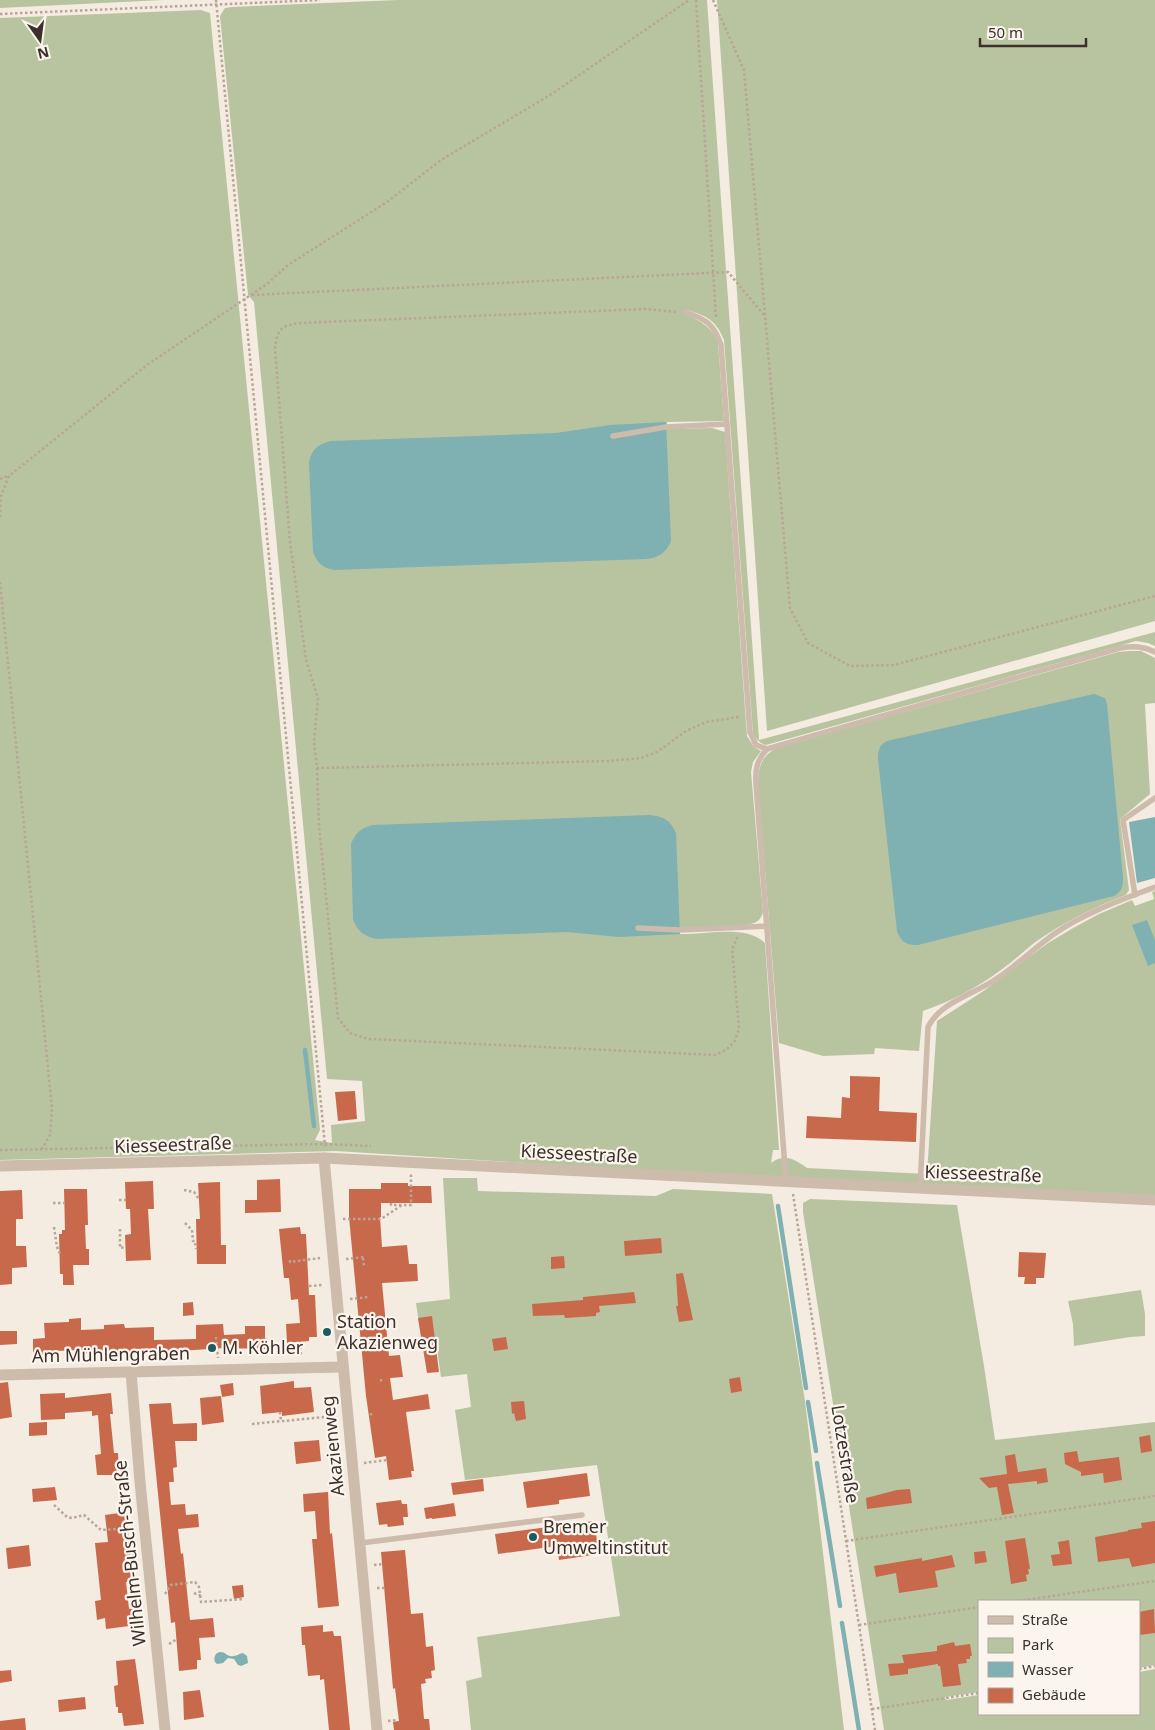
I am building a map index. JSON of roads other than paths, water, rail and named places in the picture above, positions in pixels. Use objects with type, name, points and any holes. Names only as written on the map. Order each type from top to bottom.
[{"type":"street","name":"Kiesseestraße","points":[[0,1166],[324,1158],[1155,1200]]},
{"type":"street","name":"Akazienweg","points":[[324,1158],[377,1730]]},
{"type":"street","name":"Am Mühlengraben","points":[[0,1375],[342,1366]]},
{"type":"street","name":"Wilhelm-Busch-Straße","points":[[131,1372],[144,1527],[165,1730]]},
{"type":"lane","points":[[685,312],[705,320],[711,325],[717,334],[721,346],[750,732],[756,745],[768,749],[1120,648],[1138,647],[1155,652]]},
{"type":"lane","points":[[612,436],[666,426],[728,424]]},
{"type":"lane","points":[[768,749],[757,763],[755,774],[789,1183]]},
{"type":"lane","points":[[1135,894],[1124,820],[1155,798]]},
{"type":"lane","points":[[920,1189],[928,1027],[933,1018],[942,1010],[994,981],[1056,933],[1094,912],[1135,894],[1155,888]]},
{"type":"lane","points":[[638,928],[680,930],[767,926]]},
{"type":"lane","points":[[361,1543],[582,1515]]},
{"type":"water","points":[[666,422],[671,541],[664,552],[654,557],[646,559],[334,570],[321,564],[313,552],[309,463],[313,451],[326,442],[556,433],[610,425]]},
{"type":"water","points":[[1094,694],[1105,698],[1107,704],[1123,878],[1120,890],[1114,896],[918,945],[905,942],[897,931],[878,759],[881,746],[887,741]]},
{"type":"water","points":[[650,815],[666,820],[672,825],[676,833],[680,934],[619,937],[567,932],[376,939],[362,932],[353,919],[351,844],[355,836],[362,829],[369,826]]},
{"type":"water","points":[[1155,817],[1155,878],[1137,883],[1129,822]]},
{"type":"water","points":[[1147,920],[1155,940],[1155,963],[1148,966],[1132,925]]},
{"type":"water","points":[[220,1652],[228,1656],[243,1653],[247,1656],[248,1663],[241,1666],[234,1659],[228,1658],[223,1663],[217,1664],[215,1657]]},
{"type":"waterway","points":[[305,1050],[314,1126]]},
{"type":"waterway","points":[[778,1206],[806,1388]]},
{"type":"waterway","points":[[808,1402],[816,1451]]},
{"type":"waterway","points":[[817,1463],[840,1606]]},
{"type":"waterway","points":[[842,1623],[859,1730]]},
{"type":"place","name":"Station Akazienweg","points":[[327,1332]]},
{"type":"place","name":"M. Köhler","points":[[212,1348]]},
{"type":"place","name":"Bremer Umweltinstitut","points":[[533,1537]]}]
